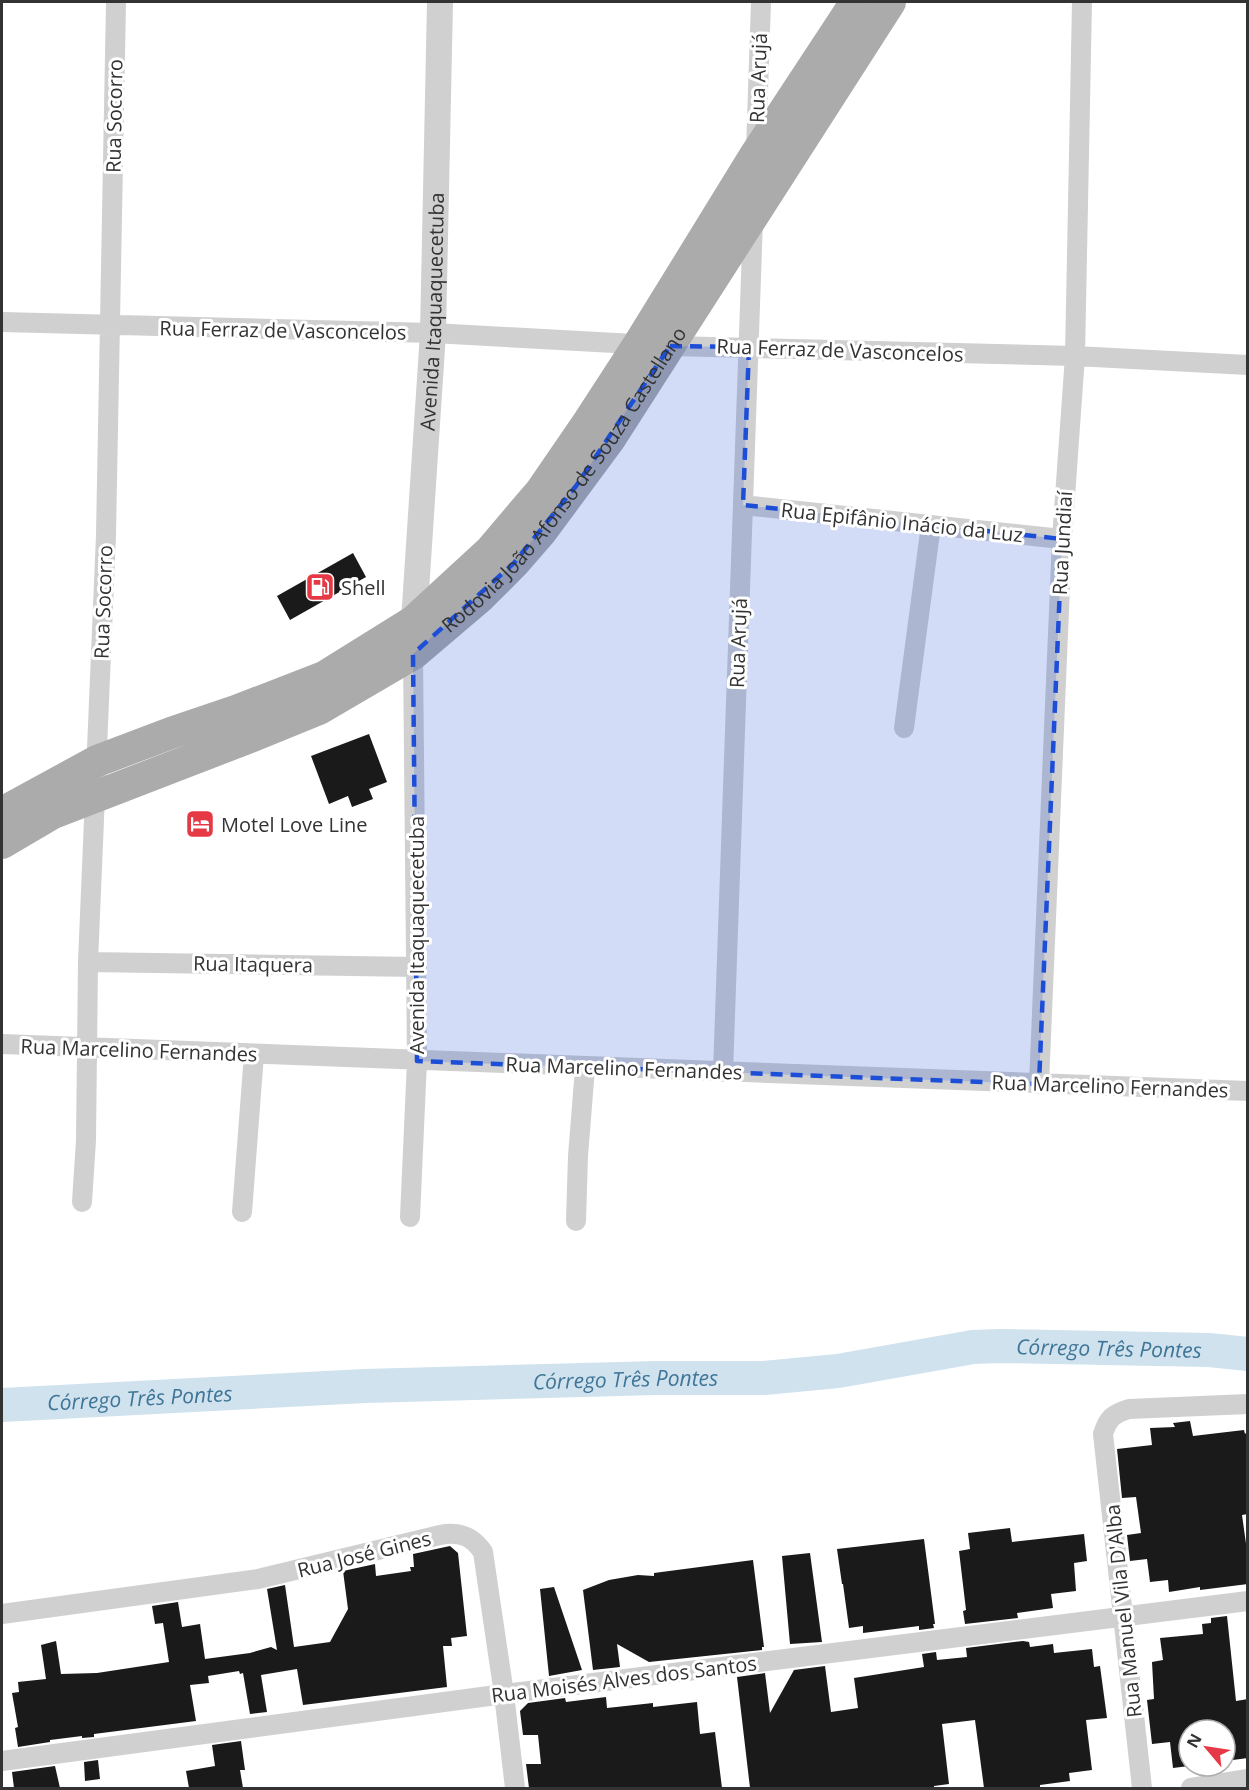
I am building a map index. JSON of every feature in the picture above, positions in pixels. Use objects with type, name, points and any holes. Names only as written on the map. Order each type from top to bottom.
[{"type":"main road","name":"Rodovia João Afonso de Souza Castellano","points":[[2,813],[97,761],[324,677],[414,621],[490,551],[541,490],[639,344],[756,154],[856,2]]},
{"type":"main road","name":"Rodovia João Afonso de Souza Castellano","points":[[2,843],[53,813],[319,709],[413,654],[480,597],[541,532],[609,440],[890,2]]},
{"type":"street","name":"Rua Socorro","points":[[82,1202],[88,962],[106,535],[116,2]]},
{"type":"street","name":"Avenida Itaquaquecetuba","points":[[414,621],[433,333],[440,2]]},
{"type":"street","name":"Rua Arujá","points":[[756,154],[761,2]]},
{"type":"street","name":"Rua Jundiaí","points":[[1039,1084],[1062,538],[1075,357],[1082,2]]},
{"type":"street","name":"Rua Arujá","points":[[723,1072],[753,214]]},
{"type":"street","name":"Rua Ferraz de Vasconcelos","points":[[2,322],[433,333],[670,346],[1075,357],[1248,365]]},
{"type":"street","name":"Rua Epifânio Inácio da Luz","points":[[743,505],[1062,538]]},
{"type":"street","points":[[904,728],[931,525]]},
{"type":"street","name":"Avenida Itaquaquecetuba","points":[[410,1216],[417,1061],[413,654]]},
{"type":"street","name":"Rua Itaquera","points":[[88,962],[417,967]]},
{"type":"street","name":"Rua Marcelino Fernandes","points":[[2,1044],[585,1068],[1248,1091]]},
{"type":"street","points":[[242,1212],[254,1054]]},
{"type":"street","points":[[576,1221],[578,1156],[585,1068]]},
{"type":"street","name":"Rua Manuel Vila D'Alba","points":[[1142,1788],[1103,1434],[1107,1421],[1115,1414],[1129,1409],[1248,1404]]},
{"type":"street","name":"Rua José Gines","points":[[2,1614],[258,1580],[452,1533],[466,1536],[476,1542],[483,1552],[515,1788]]},
{"type":"street","name":"Rua Moisés Alves dos Santos","points":[[2,1761],[504,1694],[1248,1601]]},
{"type":"street","points":[[1191,1788],[1248,1779]]},
{"type":"highlighted area","points":[[670,346],[749,347],[743,505],[1062,539],[1039,1084],[417,1061],[413,654],[514,563],[576,486]]},
{"type":"building","name":"Shell","points":[[353,553],[366,577],[290,620],[277,596]]},
{"type":"building","points":[[369,734],[387,782],[369,789],[373,799],[352,807],[348,796],[329,804],[311,756]]},
{"type":"building","points":[[1190,1421],[1193,1436],[1244,1430],[1246,1433],[1248,1514],[1242,1515],[1248,1558],[1248,1584],[1200,1590],[1200,1587],[1169,1592],[1168,1580],[1150,1582],[1147,1559],[1130,1561],[1127,1535],[1141,1533],[1136,1497],[1122,1498],[1117,1449],[1152,1445],[1150,1428],[1175,1427],[1173,1423]]},
{"type":"building","points":[[1010,1528],[1012,1542],[1084,1534],[1087,1561],[1074,1563],[1076,1591],[1051,1594],[1053,1608],[1017,1613],[1018,1618],[965,1624],[963,1611],[966,1610],[959,1551],[970,1549],[968,1533]]},
{"type":"building","points":[[924,1539],[934,1628],[919,1630],[919,1626],[863,1633],[863,1626],[849,1628],[837,1549]]},
{"type":"building","points":[[450,1546],[458,1553],[467,1636],[451,1638],[452,1646],[443,1646],[447,1687],[303,1705],[297,1669],[261,1675],[267,1712],[250,1714],[243,1673],[240,1674],[239,1671],[208,1676],[209,1683],[190,1685],[196,1721],[94,1734],[94,1737],[82,1738],[82,1736],[50,1740],[50,1742],[18,1747],[15,1728],[18,1727],[12,1693],[19,1692],[18,1682],[46,1679],[41,1645],[56,1641],[61,1674],[97,1673],[169,1662],[163,1623],[155,1624],[152,1606],[178,1602],[182,1627],[200,1624],[205,1659],[250,1653],[271,1647],[277,1650],[267,1589],[285,1585],[294,1647],[330,1642],[348,1609],[343,1571],[375,1564],[376,1576],[411,1571],[410,1567],[414,1567],[413,1554]]},
{"type":"building","points":[[810,1553],[822,1642],[790,1644],[782,1556]]},
{"type":"building","points":[[753,1560],[764,1647],[762,1650],[649,1662],[617,1644],[620,1667],[593,1670],[583,1590],[609,1580],[638,1575],[654,1576],[654,1573]]},
{"type":"building","points":[[554,1587],[582,1670],[549,1676],[540,1589]]},
{"type":"building","points":[[1227,1616],[1236,1701],[1248,1699],[1248,1758],[1237,1759],[1237,1718],[1177,1718],[1177,1768],[1173,1768],[1170,1742],[1152,1744],[1147,1700],[1154,1699],[1152,1662],[1163,1660],[1160,1638],[1203,1634],[1202,1624],[1211,1623],[1211,1618]]},
{"type":"building","points":[[1029,1642],[1030,1647],[1053,1644],[1054,1653],[1092,1649],[1094,1667],[1100,1666],[1107,1718],[1086,1720],[1092,1770],[1069,1773],[1070,1781],[1040,1785],[1040,1788],[984,1788],[975,1720],[942,1724],[949,1784],[934,1786],[934,1788],[750,1788],[737,1677],[765,1673],[770,1713],[794,1670],[825,1666],[831,1712],[858,1708],[854,1678],[924,1667],[922,1654],[936,1652],[937,1660],[967,1657],[966,1648]]},
{"type":"building","points":[[606,1697],[607,1708],[653,1703],[653,1707],[697,1702],[700,1734],[715,1732],[722,1788],[529,1788],[526,1764],[541,1764],[538,1735],[523,1735],[520,1711],[528,1703],[565,1698],[566,1702]]},
{"type":"building","points":[[241,1741],[245,1770],[240,1770],[243,1788],[189,1788],[186,1771],[215,1766],[212,1745]]},
{"type":"building","points":[[98,1760],[100,1779],[85,1781],[84,1762]]},
{"type":"building","points":[[55,1766],[60,1788],[14,1788],[12,1772]]},
{"type":"waterway","name":"Córrego Três Pontes","points":[[2,1405],[365,1386],[656,1378],[764,1378],[838,1371],[973,1347],[1209,1350],[1248,1354]]},
{"type":"place","name":"Shell","points":[[320,587]]},
{"type":"place","name":"Motel Love Line","points":[[200,824]]}]
